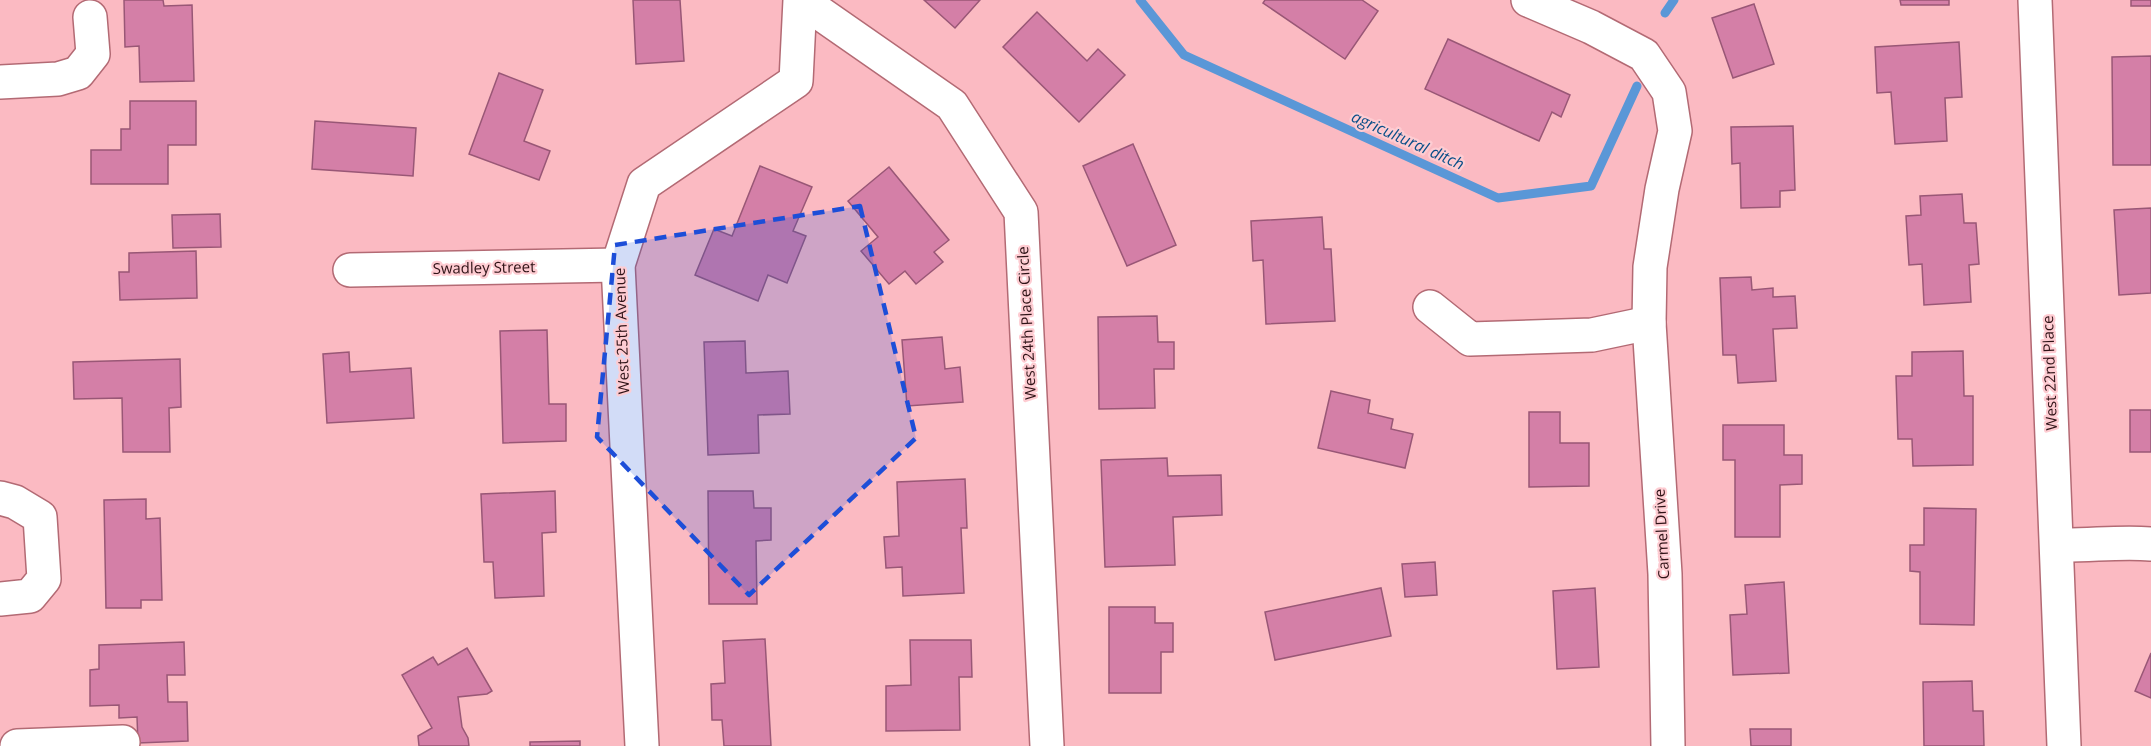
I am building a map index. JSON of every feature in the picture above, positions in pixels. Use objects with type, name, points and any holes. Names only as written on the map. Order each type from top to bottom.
[{"type":"street","name":"West 25th Avenue","points":[[642,746],[618,265],[644,184],[796,81],[801,0]]},
{"type":"street","name":"West 24th Place Circle","points":[[801,0],[952,105],[1022,212],[1047,746]]},
{"type":"street","name":"Carmel Drive","points":[[1528,0],[1591,27],[1644,55],[1669,92],[1675,131],[1662,189],[1650,267],[1649,323],[1665,574],[1668,746]]},
{"type":"street","name":"West 22nd Place","points":[[2035,0],[2064,746]]},
{"type":"street","points":[[0,82],[58,79],[78,74],[93,54],[90,17]]},
{"type":"street","name":"Swadley Street","points":[[350,270],[618,265]]},
{"type":"street","points":[[1430,307],[1470,339],[1592,335],[1649,323]]},
{"type":"street","points":[[0,498],[15,502],[40,518],[44,579],[30,596],[0,599]]},
{"type":"street","points":[[2057,545],[2084,546],[2131,542],[2151,544]]},
{"type":"street","points":[[17,746],[123,742]]},
{"type":"highlighted area","points":[[860,206],[916,438],[749,595],[597,437],[615,245]]},
{"type":"building","points":[[124,0],[163,0],[164,6],[192,5],[194,81],[140,82],[139,46],[125,47]]},
{"type":"building","points":[[633,0],[680,0],[684,61],[636,64]]},
{"type":"building","points":[[924,0],[980,0],[955,28]]},
{"type":"building","points":[[1265,0],[1362,0],[1378,11],[1345,59],[1263,3]]},
{"type":"building","points":[[1900,0],[1949,0],[1949,5],[1901,5]]},
{"type":"building","points":[[2131,0],[2151,0],[2151,6],[2131,6]]},
{"type":"building","points":[[1754,4],[1774,64],[1733,78],[1712,18]]},
{"type":"building","points":[[1037,12],[1087,61],[1098,49],[1125,75],[1079,122],[1003,47]]},
{"type":"building","points":[[1448,39],[1570,95],[1561,117],[1552,112],[1539,141],[1425,89]]},
{"type":"building","points":[[1959,42],[1962,97],[1945,98],[1947,141],[1895,144],[1891,92],[1877,93],[1875,47]]},
{"type":"building","points":[[2151,56],[2151,165],[2113,165],[2112,57]]},
{"type":"building","points":[[499,73],[543,90],[524,141],[550,151],[539,180],[469,154]]},
{"type":"building","points":[[130,101],[196,101],[196,145],[168,145],[168,184],[91,184],[91,150],[121,150],[121,129],[130,129]]},
{"type":"building","points":[[315,121],[416,128],[413,176],[312,169]]},
{"type":"building","points":[[1793,126],[1795,190],[1780,191],[1780,207],[1741,208],[1740,163],[1732,164],[1731,127]]},
{"type":"building","points":[[1133,144],[1176,245],[1127,266],[1083,166]]},
{"type":"building","points":[[760,166],[812,187],[793,231],[806,236],[787,283],[768,275],[758,301],[695,275],[714,229],[732,236]]},
{"type":"building","points":[[889,167],[949,240],[934,252],[943,262],[916,284],[905,271],[889,284],[861,251],[878,237],[848,201]]},
{"type":"building","points":[[1962,194],[1964,223],[1976,223],[1979,264],[1969,265],[1971,302],[1924,305],[1922,264],[1909,265],[1906,216],[1921,215],[1920,196]]},
{"type":"building","points":[[2151,208],[2151,293],[2119,295],[2114,210]]},
{"type":"building","points":[[220,214],[221,247],[173,248],[172,215]]},
{"type":"building","points":[[1322,217],[1324,249],[1331,249],[1335,321],[1266,324],[1263,260],[1253,261],[1251,221]]},
{"type":"building","points":[[196,251],[197,298],[120,300],[119,272],[129,272],[129,253]]},
{"type":"building","points":[[1751,277],[1752,290],[1773,288],[1773,297],[1795,296],[1797,328],[1773,329],[1776,381],[1738,383],[1736,355],[1723,355],[1720,278]]},
{"type":"building","points":[[1157,316],[1158,342],[1174,342],[1174,369],[1154,369],[1155,408],[1099,409],[1098,317]]},
{"type":"building","points":[[547,330],[549,404],[566,404],[566,441],[503,443],[500,331]]},
{"type":"building","points":[[942,337],[945,369],[960,367],[963,402],[907,406],[902,340]]},
{"type":"building","points":[[745,341],[746,373],[788,371],[790,414],[758,415],[759,453],[708,455],[704,342]]},
{"type":"building","points":[[1963,351],[1964,396],[1973,396],[1973,465],[1913,466],[1912,439],[1898,439],[1896,376],[1912,376],[1912,352]]},
{"type":"building","points":[[349,352],[350,372],[411,368],[414,418],[327,423],[323,354]]},
{"type":"building","points":[[180,359],[181,407],[169,408],[170,452],[123,452],[122,398],[74,399],[73,362]]},
{"type":"building","points":[[1331,391],[1370,400],[1368,413],[1393,419],[1391,429],[1413,434],[1405,468],[1318,448]]},
{"type":"building","points":[[2130,410],[2151,410],[2151,452],[2130,452]]},
{"type":"building","points":[[1529,412],[1560,412],[1560,443],[1589,443],[1589,486],[1529,487]]},
{"type":"building","points":[[1723,425],[1784,425],[1784,455],[1802,455],[1802,484],[1780,485],[1780,537],[1735,537],[1735,460],[1723,460]]},
{"type":"building","points":[[1167,458],[1168,476],[1221,475],[1222,515],[1173,517],[1175,565],[1105,567],[1101,460]]},
{"type":"building","points":[[965,479],[967,528],[961,528],[964,593],[903,596],[902,567],[886,568],[884,537],[899,536],[897,482]]},
{"type":"building","points":[[555,491],[556,532],[542,533],[544,596],[495,598],[493,562],[484,562],[481,494]]},
{"type":"building","points":[[708,491],[753,491],[754,508],[771,508],[771,540],[756,541],[757,604],[709,604]]},
{"type":"building","points":[[146,499],[146,519],[160,518],[162,600],[141,600],[141,608],[106,608],[104,500]]},
{"type":"building","points":[[1924,508],[1976,509],[1974,625],[1920,624],[1920,572],[1910,571],[1910,545],[1924,545]]},
{"type":"building","points":[[1435,562],[1437,595],[1405,597],[1402,564]]},
{"type":"building","points":[[1784,582],[1789,673],[1733,675],[1730,615],[1747,614],[1745,585]]},
{"type":"building","points":[[1381,588],[1391,636],[1275,660],[1265,612]]},
{"type":"building","points":[[1595,588],[1599,667],[1557,669],[1553,591]]},
{"type":"building","points":[[1109,607],[1155,607],[1155,623],[1173,623],[1173,652],[1161,652],[1161,693],[1109,693]]},
{"type":"building","points":[[765,639],[771,746],[724,746],[722,720],[712,720],[711,684],[725,683],[723,641]]},
{"type":"building","points":[[910,640],[971,640],[972,677],[959,677],[960,730],[886,731],[886,686],[911,685]]},
{"type":"building","points":[[184,642],[185,675],[167,675],[168,702],[187,702],[188,741],[138,743],[137,717],[119,718],[119,705],[90,706],[90,670],[99,669],[99,645]]},
{"type":"building","points":[[467,648],[492,691],[487,694],[458,697],[462,727],[468,738],[469,746],[419,746],[418,736],[432,728],[402,675],[433,657],[438,665]]},
{"type":"building","points":[[2151,653],[2151,698],[2135,691]]},
{"type":"building","points":[[1972,681],[1973,711],[1983,711],[1984,746],[1924,746],[1923,682]]},
{"type":"building","points":[[1750,729],[1791,729],[1791,746],[1751,746]]},
{"type":"building","points":[[580,741],[580,746],[530,746],[530,742]]},
{"type":"waterway","name":"agricultural ditch","points":[[1140,0],[1184,55],[1498,198],[1591,186],[1637,86]]},
{"type":"waterway","name":"agricultural ditch","points":[[1665,13],[1674,0]]}]
